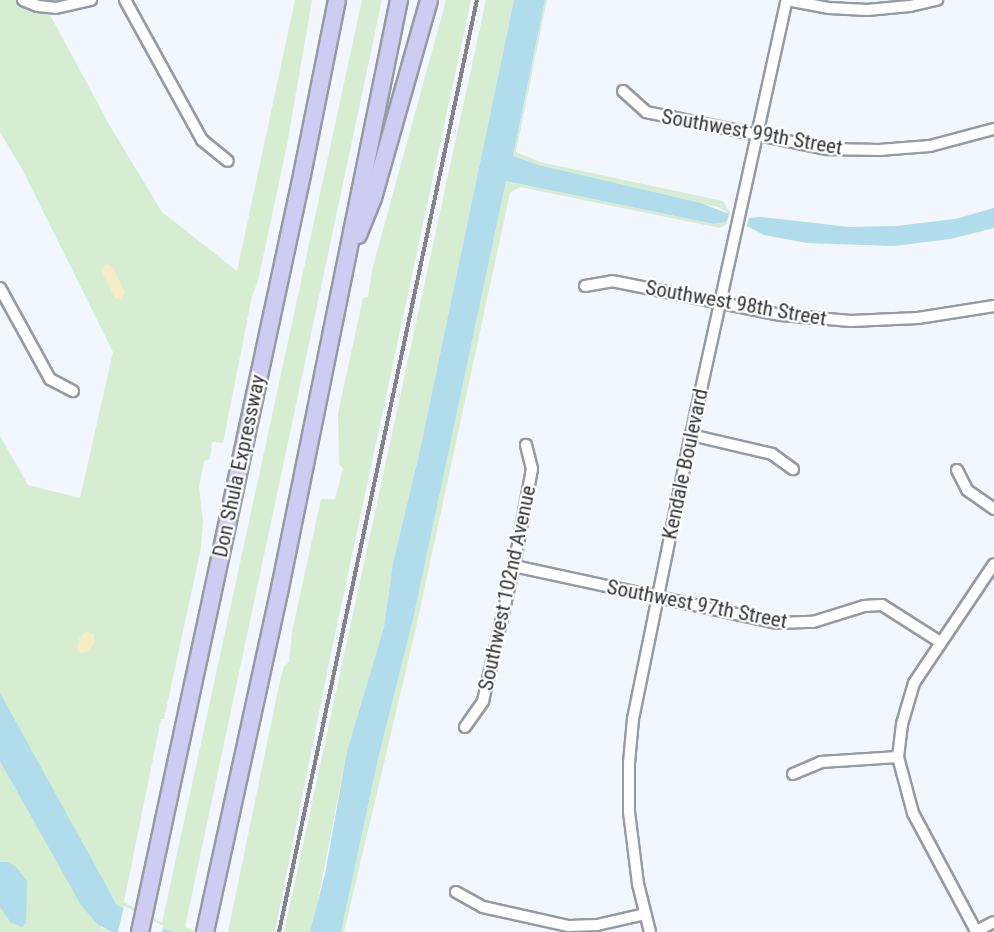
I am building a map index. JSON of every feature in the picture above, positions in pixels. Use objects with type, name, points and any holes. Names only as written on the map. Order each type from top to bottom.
[{"type":"highway","name":"Don Shula Expressway","points":[[140,932],[302,175],[337,0]]},
{"type":"highway","points":[[205,932],[280,588],[399,0]]},
{"type":"highway","points":[[342,278],[373,198],[429,0]]},
{"type":"street","points":[[23,0],[42,7],[56,8],[91,0]]},
{"type":"street","points":[[125,0],[202,140],[228,161]]},
{"type":"street","points":[[787,0],[829,8],[867,10],[910,6],[937,0]]},
{"type":"street","name":"Kendale Boulevard","points":[[650,932],[633,850],[629,763],[638,688],[755,135],[787,0]]},
{"type":"street","name":"Southwest 99th Street","points":[[623,91],[646,112],[827,148],[879,150],[930,146],[994,129]]},
{"type":"street","name":"Southwest 98th Street","points":[[585,286],[612,281],[781,315],[851,321],[918,318],[994,306]]},
{"type":"street","points":[[0,288],[50,379],[73,391]]},
{"type":"street","points":[[691,435],[772,454],[793,469]]},
{"type":"street","name":"Southwest 102nd Avenue","points":[[465,727],[483,701],[513,566],[532,469],[526,445]]},
{"type":"street","points":[[957,470],[967,490],[994,509]]},
{"type":"street","points":[[994,564],[914,683],[902,724],[898,757],[913,813],[976,932],[994,922]]},
{"type":"street","name":"Southwest 97th Street","points":[[513,566],[764,621],[813,622],[864,606],[882,605],[940,642]]},
{"type":"street","points":[[793,774],[821,762],[898,757]]},
{"type":"street","points":[[456,892],[483,908],[569,926],[597,925],[645,914]]},
{"type":"green space","points":[[0,0],[42,0],[110,126],[162,212],[237,271],[295,0],[312,0],[287,145],[258,281],[252,296],[223,443],[212,442],[210,459],[204,461],[199,487],[203,521],[201,548],[164,719],[161,719],[124,902],[162,923],[362,0],[382,0],[185,927],[199,932],[175,932],[159,928],[119,907],[106,886],[101,928],[112,932],[0,932],[0,436],[28,485],[80,498],[113,352],[23,171],[0,132]]},
{"type":"green space","points":[[446,0],[471,0],[331,653],[275,932],[228,932],[278,690],[284,666],[289,662],[292,632],[321,499],[335,499],[343,469],[339,464],[338,413],[363,298],[368,297],[372,270]]},
{"type":"green space","points":[[486,0],[514,0],[420,450],[393,563],[384,627],[347,751],[314,921],[310,932],[284,932]]},
{"type":"green space","points":[[545,0],[547,0],[516,152],[540,162],[723,201],[730,213],[726,225],[720,228],[520,187],[510,193],[415,632],[344,932],[341,932],[378,759],[414,615],[506,181],[714,224],[726,222],[729,214],[721,208],[539,165],[513,156]]},
{"type":"sand","points":[[106,263],[113,268],[125,292],[122,300],[115,298],[101,271]]},
{"type":"sand","points":[[87,631],[94,634],[94,643],[87,652],[80,653],[77,649],[79,638]]},
{"type":"water","points":[[514,0],[545,0],[513,156],[539,165],[701,203],[729,214],[726,222],[714,224],[506,181],[414,615],[378,759],[341,932],[310,932],[325,874],[347,751],[384,627],[393,563],[420,450]]},
{"type":"water","points":[[994,208],[994,228],[950,239],[894,246],[807,243],[764,235],[747,226],[749,218],[761,217],[849,227],[896,226],[955,219]]},
{"type":"water","points":[[0,693],[117,905],[159,928],[175,932],[112,932],[97,924],[81,905],[0,761]]},
{"type":"water","points":[[0,862],[8,862],[16,867],[27,881],[26,923],[22,927],[11,923],[0,907]]},
{"type":"pier","points":[[124,906],[163,926],[162,932],[118,932]]},
{"type":"railway","points":[[279,932],[477,0]]}]
